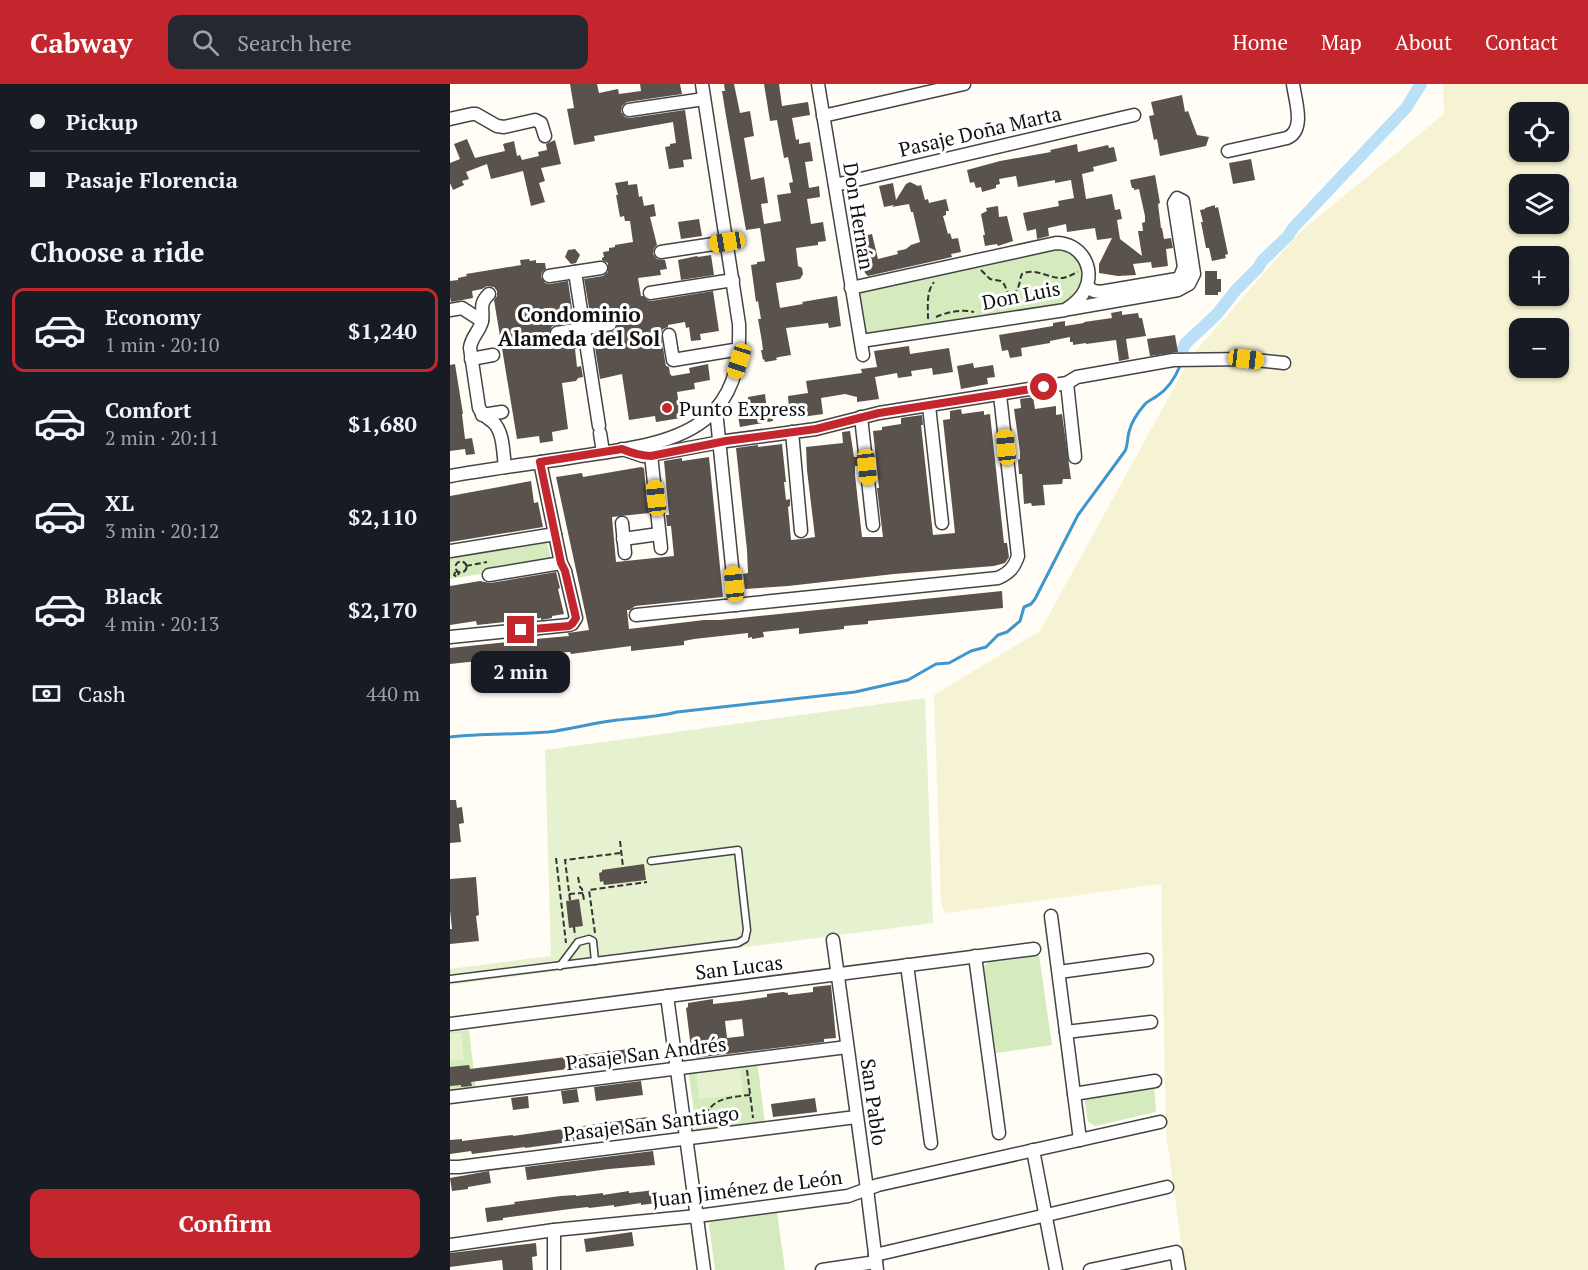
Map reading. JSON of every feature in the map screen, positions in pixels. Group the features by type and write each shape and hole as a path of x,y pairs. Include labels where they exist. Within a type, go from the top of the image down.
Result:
{"street":[{"path":"450,476 657,442 695,426 716,410 731,384 739,361 740,324 702,84"},
{"name":"Don Hernán","path":"818,84 863,355"},
{"path":"823,116 918,89 964,84"},
{"path":"1227,151 1287,138 1297,132 1298,121 1293,84"},
{"path":"629,110 704,99"},
{"path":"450,119 476,114 497,126 504,127 535,120 541,123 545,136"},
{"name":"Pasaje Doña Marta","path":"835,185 1134,115"},
{"path":"1065,310 1185,288 1194,274 1184,203 1181,199 1175,199 1174,203 1184,267 1180,278 1108,291 1094,291 1087,287"},
{"path":"661,252 727,242"},
{"name":"Don Luis","path":"851,288 1056,243 1068,244 1082,254 1088,270 1087,287 1080,298 1065,310 861,341"},
{"path":"549,276 601,268"},
{"path":"574,272 603,452"},
{"path":"650,293 733,280"},
{"path":"1100,304 1108,291"},
{"path":"489,294 481,309 482,321 471,341 471,359 479,408 482,415 498,429 505,467"},
{"path":"450,310 462,308 482,321"},
{"path":"557,333 610,324"},
{"path":"669,335 673,360 740,349"},
{"path":"471,359 493,355"},
{"path":"622,449 633,454 651,456 719,442 837,424 861,417 1066,383 1077,377 1173,360 1246,359 1284,363"},
{"path":"1066,383 1075,457"},
{"path":"636,615 998,578 1007,574 1014,568 1018,556 1000,395"},
{"path":"929,406 942,523"},
{"path":"716,410 736,605"},
{"path":"482,415 502,412"},
{"path":"861,417 873,525"},
{"path":"792,432 801,531"},
{"path":"651,456 661,548"},
{"path":"450,637 569,626 576,618 561,563 540,462"},
{"path":"622,523 625,553"},
{"path":"450,551 555,534"},
{"path":"623,538 659,534"},
{"path":"489,575 561,563"},
{"path":"1052,916 1080,1140"},
{"name":"San Pablo","path":"833,940 876,1263"},
{"name":"San Lucas","path":"450,1024 1034,949"},
{"path":"975,956 999,1133"},
{"path":"1059,972 1147,960"},
{"path":"907,965 931,1143"},
{"path":"667,996 704,1270"},
{"path":"1066,1032 1151,1022"},
{"name":"Pasaje San Andrés","path":"450,1097 847,1047"},
{"path":"1074,1094 1155,1081"},
{"name":"Pasaje San Santiago","path":"450,1167 856,1117"},
{"name":"Juan Jiménez de León","path":"450,1245 554,1230 697,1216 848,1196 878,1185 1160,1122"},
{"path":"1033,1150 1056,1270"},
{"path":"822,1270 876,1263 1046,1216 1167,1187"},
{"path":"554,1230 554,1270"},
{"path":"1089,1270 1176,1252 1179,1270"}],"lane":[{"path":"450,979 738,943 745,939 747,930 738,850 651,861"},
{"path":"560,966 578,942 589,939 593,941 595,961"}],"path":[{"path":"975,269 981,270 990,279 1000,281 1011,297"},
{"path":"987,311 1011,297 1026,272 1035,271 1063,278 1084,270"},
{"path":"936,279 929,289 928,320 948,312 967,310 977,314"},
{"path":"450,568 455,568 458,572 465,571 466,564 459,561 455,568"},
{"path":"620,841 623,867"},
{"path":"570,900 565,860 621,853"},
{"path":"556,858 567,955"},
{"path":"578,877 584,900"},
{"path":"558,881 567,880"},
{"path":"595,936 589,890 647,882"},
{"path":"569,894 583,893"},
{"path":"574,927 575,939"},
{"path":"746,1060 754,1130"},
{"path":"706,1136 705,1120 714,1104 727,1097 750,1095"}],"shaded area":[{"path":"1443,84 1588,84 1588,1270 1185,1270 1166,1134 1161,884 947,913 941,902 934,695 1040,631 1192,355 1301,231 1444,114"}],"green space":[{"path":"1048,248 1067,249 1082,262 1083,282 1075,295 1063,305 870,335 865,333 858,295 863,291"},
{"path":"547,542 551,559 485,570 485,573 450,579 450,558"},
{"path":"925,698 933,923 450,985 450,969 551,956 545,750"},
{"path":"1039,955 1052,1045 996,1053 982,967 989,962"},
{"path":"469,1030 476,1091 450,1094 450,1032"},
{"path":"461,1033 464,1059 450,1061 450,1034"},
{"path":"757,1060 765,1124 697,1133 688,1069"},
{"path":"740,1067 743,1094 699,1099 696,1072"},
{"path":"1154,1085 1156,1112 1095,1126 1088,1122 1084,1096"},
{"path":"777,1212 785,1270 715,1270 710,1222"}],"building":[{"path":"570,84 597,84 599,93 618,89 619,94 641,91 640,84 680,84 682,94 627,102 622,106 621,112 625,117 630,118 685,110 692,159 683,160 684,167 669,169 665,147 676,143 673,122 594,136 595,141 574,145 567,109 574,108"},
{"path":"724,84 734,84 740,113 750,111 754,136 744,138 751,180 764,177 768,203 761,204 764,224 781,221 777,195 791,193 789,183 793,182 788,157 784,158 777,120 770,121 764,84 779,84 782,106 808,102 810,115 792,118 796,140 799,139 799,144 810,142 813,161 805,162 809,188 819,186 820,197 807,199 811,224 823,222 826,241 818,242 818,245 796,248 798,266 802,268 803,274 800,279 776,283 780,308 837,296 841,326 829,328 828,323 786,328 791,355 776,358 777,360 765,362 761,350 763,350 758,319 761,319 758,301 756,302 751,265 765,261 760,228 746,230 722,91 725,91"},
{"path":"1182,95 1185,112 1188,111 1197,135 1209,137 1206,146 1160,156 1149,116 1154,115 1151,102"},
{"path":"467,139 475,158 505,151 503,144 514,141 517,156 520,155 522,160 539,156 538,152 547,150 546,144 555,140 561,164 541,168 545,181 539,183 545,202 531,206 523,171 491,179 487,164 466,172 469,179 462,181 464,185 453,190 450,183 450,163 460,159 454,144"},
{"path":"1077,144 1078,152 1108,145 1109,148 1114,147 1117,161 1093,167 1094,171 1082,174 1086,199 1112,194 1115,210 1120,209 1122,219 1117,220 1120,239 1142,256 1138,231 1143,231 1142,223 1145,222 1145,216 1139,189 1132,188 1130,180 1155,175 1160,203 1158,204 1161,228 1164,239 1171,238 1173,248 1166,249 1168,266 1152,268 1151,262 1133,264 1136,275 1118,276 1099,273 1099,264 1112,238 1097,240 1095,228 1067,232 1066,224 1048,228 1049,236 1037,239 1036,229 1027,231 1023,213 1059,206 1058,201 1074,198 1071,180 1055,183 1055,180 1018,187 1016,176 999,179 1000,184 996,185 996,188 982,192 981,187 976,188 974,182 970,183 967,170 1000,161 1051,152 1050,150"},
{"path":"1251,159 1255,180 1233,184 1229,163"},
{"path":"628,181 628,185 637,184 639,197 642,196 644,206 654,204 656,216 650,217 657,245 653,254 657,259 665,260 667,269 660,270 661,275 638,278 641,296 651,301 713,291 719,331 700,334 701,340 691,341 689,327 686,328 685,322 668,325 661,333 666,366 669,367 672,376 690,373 689,368 708,364 710,380 694,383 695,389 677,392 681,418 656,422 655,416 629,420 622,374 600,379 593,335 615,331 618,323 617,319 612,316 591,319 584,279 603,276 608,272 608,263 602,260 603,252 609,251 609,248 615,245 633,242 630,221 625,221 624,216 620,217 615,183"},
{"path":"910,182 921,185 925,200 928,199 929,203 946,199 949,211 946,211 946,215 943,216 948,234 950,233 952,239 958,238 961,252 951,254 952,257 868,276 859,259 856,238 872,234 878,259 898,254 897,251 920,242 909,204 884,207 879,186 893,183 896,200 906,184"},
{"path":"1215,205 1215,208 1218,207 1228,254 1225,255 1226,258 1212,261 1209,248 1206,248 1200,210"},
{"path":"998,206 999,217 1007,216 1013,241 998,246 997,244 985,246 981,214 987,211 986,208"},
{"path":"699,219 702,236 681,239 678,222"},
{"path":"575,249 580,255 576,263 571,264 565,257 568,250"},
{"path":"711,255 714,275 681,280 678,260"},
{"path":"529,259 530,261 536,260 536,263 545,263 546,269 542,272 541,277 545,283 568,281 574,322 552,326 549,334 550,338 555,341 577,338 579,348 575,349 577,367 581,366 583,377 576,381 562,383 568,429 552,432 553,441 540,443 539,436 517,439 494,300 497,291 494,287 487,286 472,291 473,298 451,302 450,297 450,281 458,280 458,278 467,276 466,274 521,265 520,260"},
{"path":"1205,271 1217,271 1217,279 1221,279 1221,292 1218,292 1218,295 1205,295"},
{"path":"1122,311 1122,315 1138,313 1139,318 1142,318 1146,336 1126,339 1129,359 1119,361 1116,340 1073,345 1070,337 1021,348 1022,356 1010,358 1008,350 1002,351 999,335 1053,326 1053,323 1065,321 1065,326 1112,318 1111,313"},
{"path":"1175,335 1178,352 1150,356 1147,339"},
{"path":"909,346 910,354 949,348 953,372 933,375 932,368 911,371 912,376 898,378 897,373 875,377 879,399 857,402 857,397 845,394 821,398 823,414 802,417 801,409 789,408 788,396 808,393 806,381 862,373 861,369 877,367 874,351"},
{"path":"973,363 974,368 993,365 995,377 987,378 988,384 961,389 957,366"},
{"path":"455,364 465,439 472,438 475,454 466,455 465,449 450,451 450,365"},
{"path":"765,394 767,411 772,411 773,421 740,427 738,416 746,415 744,401 748,400 748,397"},
{"path":"1033,397 1035,409 1056,406 1056,415 1062,414 1071,479 1063,479 1062,484 1043,485 1045,505 1032,506 1031,503 1024,504 1022,474 1019,474 1020,452 1014,409 1021,408 1020,399"},
{"path":"961,409 962,414 984,411 984,415 990,414 1004,543 1007,543 1009,557 1005,563 994,566 745,589 743,574 748,573 747,550 736,448 782,444 786,500 790,499 788,507 791,540 802,539 815,537 806,447 843,443 842,432 850,431 854,457 857,457 858,466 855,466 855,475 862,537 883,537 873,431 901,424 901,418 922,415 923,425 921,425 933,535 955,533 943,420 950,419 950,411"},
{"path":"709,457 723,597 635,606 627,610 629,629 1002,591 1003,608 868,621 868,624 844,626 844,629 799,634 799,628 763,632 764,637 752,639 752,637 748,638 748,633 694,639 684,641 684,645 631,651 631,646 571,654 570,652 553,653 450,664 450,648 517,641 516,639 524,638 525,640 569,636 568,633 589,630 556,477 582,473 583,477 644,468 649,513 612,517 616,562 674,556 671,526 667,526 666,515 669,515 664,461"},
{"path":"531,481 534,503 538,502 543,527 450,542 450,496"},
{"path":"556,572 564,614 541,620 541,618 477,625 476,621 450,625 450,586 480,581 490,583"},
{"path":"450,800 456,800 457,808 462,807 464,823 459,824 461,842 450,843"},
{"path":"644,864 646,880 604,885 603,881 600,882 599,873 602,870"},
{"path":"476,877 479,915 476,916 479,941 450,944 450,929 452,929 450,879"},
{"path":"579,899 583,926 569,928 566,901"},
{"path":"831,985 836,1038 824,1039 824,1042 695,1058 692,1056 686,1008 688,1003 713,999 713,1004 767,997 767,994 783,992 788,995 813,992 813,987","holes":["742,1019 744,1036 727,1038 725,1021"]},
{"path":"637,1048 639,1062 471,1082 472,1086 450,1086 450,1067 469,1065 470,1069"},
{"path":"641,1081 643,1095 596,1101 594,1087"},
{"path":"577,1089 579,1102 563,1104 561,1091"},
{"path":"528,1096 529,1108 513,1110 511,1098"},
{"path":"815,1098 817,1112 773,1117 771,1104"},
{"path":"647,1117 649,1131 525,1148 450,1154 450,1140 513,1136"},
{"path":"653,1151 655,1165 527,1180 525,1167"},
{"path":"489,1171 491,1183 452,1191 450,1178"},
{"path":"655,1190 657,1203 570,1209 487,1222 485,1208 515,1204 514,1202 561,1196"},
{"path":"632,1232 634,1246 586,1252 584,1239"},
{"path":"536,1243 537,1256 532,1257 533,1270 503,1270 502,1260 450,1267 450,1253"}],"waterway":[{"path":"1182,352 1185,344 1217,314 1262,261 1406,108 1421,84"},
{"path":"450,737 548,732 677,712 855,692 908,680 936,664 949,663 971,651 986,647 998,635 1007,632 1020,621 1024,607 1035,599 1078,515 1125,451 1130,428 1136,417 1145,404 1168,387 1180,366"}],"place":[{"name":"Punto Express","path":"667,408"}],"district":[{"name":"Condominio Alameda del Sol","path":"579,326"}],"route":[{"path":"521,630 569,626 576,618 561,563 540,462 622,449 633,454 651,456 726,441 816,429 879,413 1044,387"}]}
